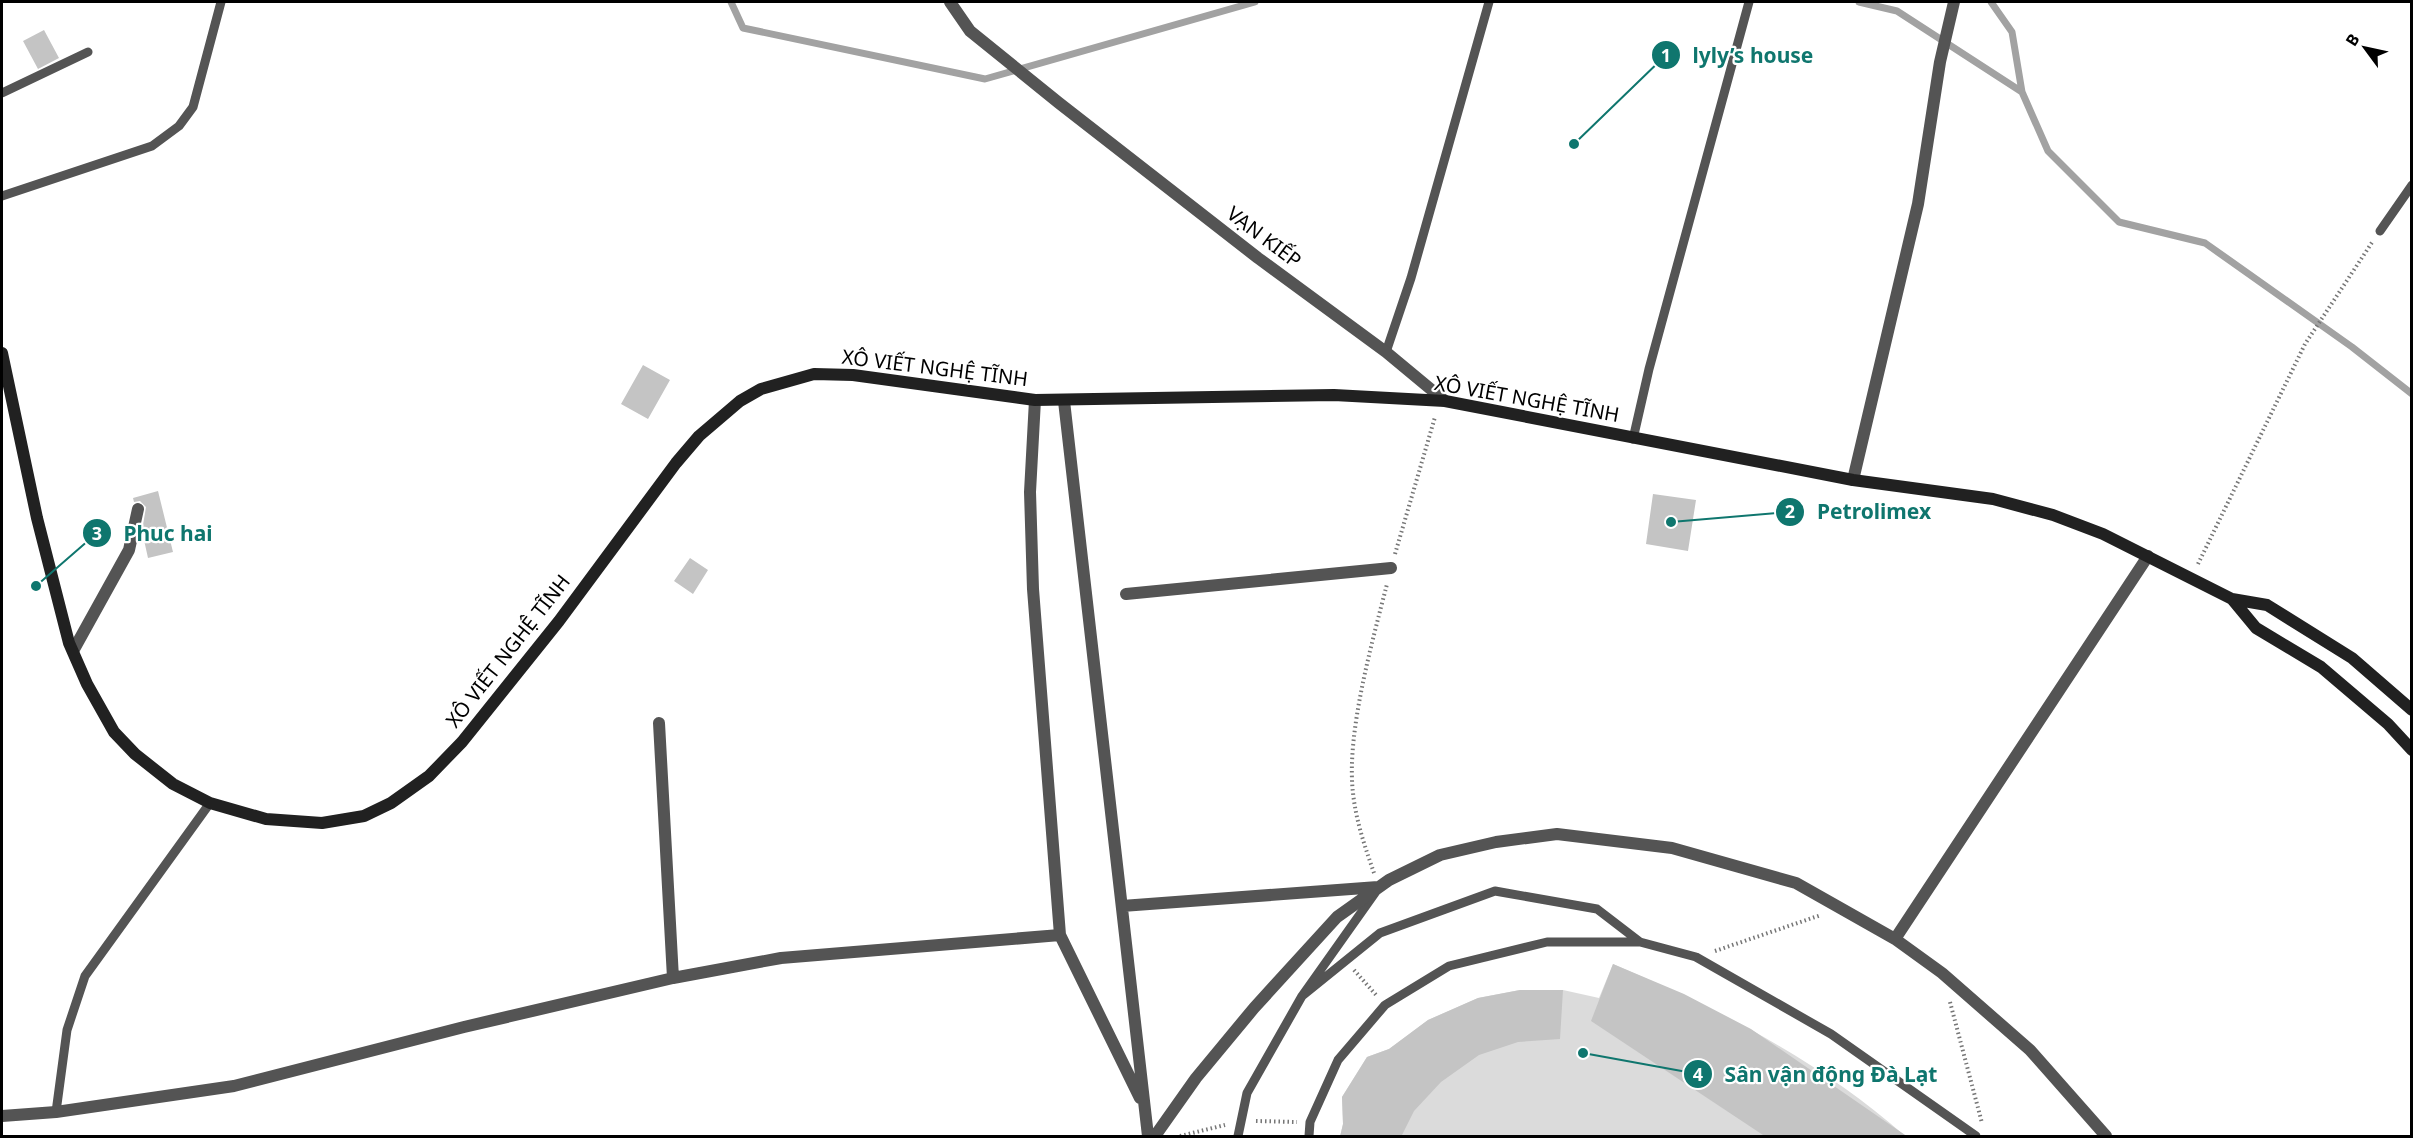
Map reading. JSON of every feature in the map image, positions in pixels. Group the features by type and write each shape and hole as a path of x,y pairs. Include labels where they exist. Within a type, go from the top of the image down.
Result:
{"main road":[{"name":"XÔ VIẾT NGHỆ TĨNH","path":"2,353 37,518 72,651 87,684 114,732 135,754 173,784 210,803 266,819 322,823 364,816 391,803 429,776 462,742 537,649 691,445 715,420 761,389 814,374 853,375 1035,400 1334,395 1444,401 1853,480 1993,499 2053,515 2103,534 2232,599 2266,604 2352,658 2412,710"},
{"name":"XÔ VIẾT NGHỆ TĨNH","path":"2232,599 2256,628 2322,667 2388,724 2412,750"}],"street":[{"name":"VẠN KIẾP","path":"950,2 970,31 1059,103 1258,258 1386,352 1444,401"},
{"path":"1853,480 1918,204 1943,53 1954,2"},
{"path":"1035,400 1030,492 1033,589 1060,935 1145,1107"},
{"path":"1064,401 1148,1137"},
{"path":"72,651 129,550 138,509"},
{"path":"1895,939 2148,556"},
{"path":"1126,594 1391,568"},
{"path":"659,723 673,978"},
{"path":"1155,1137 1196,1078 1337,917 1379,887 1440,855 1496,842 1557,834 1672,848 1796,883 1895,939 1942,973 2030,1050 2106,1137"},
{"path":"1122,906 1379,887"},
{"path":"2,1116 56,1112 234,1086 464,1027 673,978 781,957 1060,935"}],"lane":[{"path":"2,196 152,146 165,139 194,107 220,2"},
{"path":"1386,352 1411,278 1489,2"},
{"path":"1633,439 1649,369 1749,2"},
{"path":"2,93 88,52"},
{"path":"2380,231 2412,185"},
{"path":"56,1112 67,1030 85,976 210,803"},
{"path":"1238,1137 1247,1093 1302,996 1379,887"},
{"path":"1302,996 1380,933 1495,891 1597,909 1640,942"},
{"path":"1309,1137 1310,1122 1338,1060 1385,1005 1449,966 1547,942 1640,942 1696,957 1831,1034 1976,1137"}],"path":[{"path":"2192,578 2305,345 2380,231"},
{"path":"1379,887 1360,830 1353,792 1353,752 1370,654 1391,568 1429,432 1444,401"},
{"path":"1696,957 1842,909"},
{"path":"1345,961 1385,1005"},
{"path":"1942,973 1983,1126"},
{"path":"1180,1137 1242,1120 1310,1122"}],"shaded area":[{"path":"1613,964 1691,999 1766,1038 1838,1084 1905,1136 1340,1136 1343,1124 1342,1097 1367,1057 1389,1049 1428,1020 1478,998 1520,990 1563,990 1599,998"}],"building":[{"path":"44,30 59,58 38,69 23,41"},
{"path":"643,365 670,380 648,419 621,404"},
{"path":"158,491 173,552 148,558 142,531 146,507 140,501 134,502 133,498"},
{"path":"1653,494 1696,500 1688,551 1646,544"},
{"path":"690,558 708,570 693,594 674,581"},
{"path":"1613,964 1684,994 1751,1029 1908,1137 1766,1137 1591,1021"},
{"path":"1520,990 1563,990 1560,1039 1518,1042 1479,1055 1441,1082 1414,1111 1401,1137 1340,1137 1343,1124 1342,1097 1367,1057 1389,1049 1428,1020 1478,998"}],"waterway":[{"path":"731,2 743,28 985,79 1255,2"},
{"path":"1859,2 1897,11 2022,92"},
{"path":"1991,2 2012,32 2022,92 2048,151 2119,222 2205,243 2352,347 2412,394"}],"place":[{"name":"lyly’s house","path":"1574,144"},
{"name":"Petrolimex","path":"1671,522"},
{"name":"Phuc hai","path":"36,586"},
{"name":"Sân vận động Đà Lạt","path":"1583,1053"}]}
